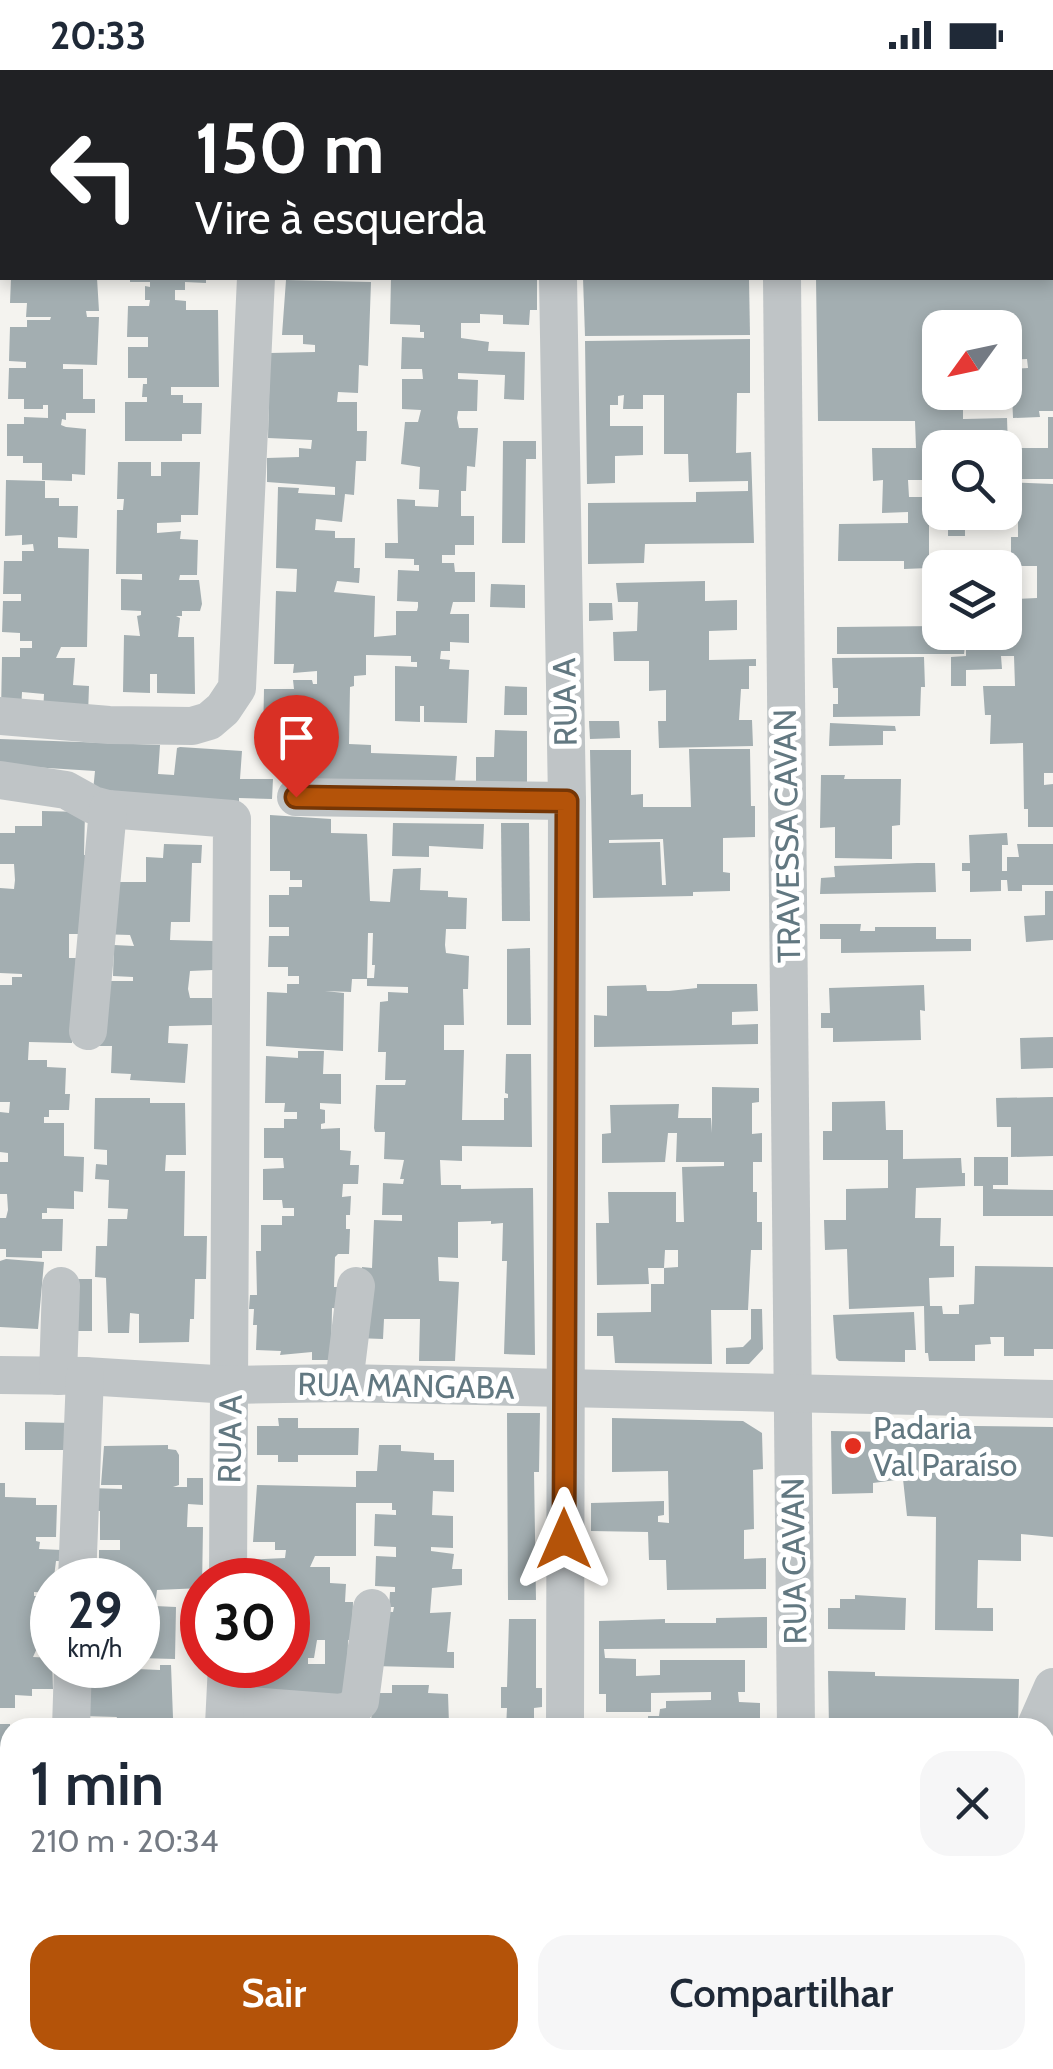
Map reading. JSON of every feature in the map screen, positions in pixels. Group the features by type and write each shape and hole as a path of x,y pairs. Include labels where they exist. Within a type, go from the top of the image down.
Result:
{"street":[{"path":"0,716 108,726 192,726 209,721 237,688 256,280"},
{"name":"RUA A","path":"558,280 567,801 565,1718"},
{"name":"TRAVESSA CAVAN","path":"782,280 792,1394"},
{"path":"0,780 66,790 108,809 88,1031"},
{"path":"296,797 567,801"},
{"name":"RUA A","path":"108,809 232,819 228,1558"},
{"path":"61,1286 72,1376 76,1558"},
{"path":"344,1383 356,1286"},
{"name":"RUA MANGABA","path":"0,1375 231,1385 344,1383 1053,1399"},
{"name":"RUA CAVAN","path":"792,1394 796,1718"},
{"path":"226,1688 225,1716 351,1710 360,1701 372,1608"},
{"path":"1039,1718 1053,1687"},
{"path":"71,1718 73,1688"}],"building":[{"path":"11,280 97,280 99,311 86,311 87,317 99,317 97,365 63,364 63,369 83,369 83,399 95,399 95,413 66,413 66,420 62,419 61,425 86,429 85,475 72,474 72,481 42,480 42,463 23,463 23,456 7,456 7,424 24,424 24,417 48,418 48,405 43,405 43,409 24,409 24,399 8,399 9,368 26,368 26,362 9,361 10,327 27,327 27,320 51,317 26,317 27,303 10,303"},
{"path":"206,280 185,282 185,290 175,290 175,300 186,301 186,310 218,310 219,387 171,387 171,395 183,395 183,403 202,403 201,434 182,434 182,441 125,441 125,402 147,402 147,397 142,397 147,378 128,378 128,347 148,347 148,337 127,337 128,306 149,306 145,286 150,287 150,282 130,282"},
{"path":"286,280 371,282 368,366 359,365 358,393 338,392 337,402 357,402 357,431 367,431 366,461 356,461 354,495 345,494 342,522 316,519 315,530 335,531 335,538 355,538 354,568 360,568 359,583 337,581 334,592 375,596 374,637 396,635 396,611 417,611 418,607 418,602 397,601 398,570 419,571 419,565 414,565 414,559 385,558 385,543 398,543 397,499 415,500 415,506 438,507 439,490 419,489 420,467 401,464 405,422 418,422 421,410 402,409 402,379 423,379 422,369 401,369 402,337 424,338 424,332 420,332 420,325 390,324 391,280 537,280 537,310 530,310 529,325 503,324 503,315 480,314 480,323 461,323 461,338 489,342 488,351 525,352 524,400 504,399 505,375 458,373 458,379 478,380 477,411 458,411 457,418 459,428 478,428 475,467 467,466 466,491 461,491 461,516 474,516 474,545 455,545 455,555 442,555 442,563 454,563 455,572 475,572 475,602 453,602 450,614 469,614 469,643 450,642 450,651 441,651 440,659 450,660 449,669 469,670 467,723 424,722 424,706 420,706 420,722 395,721 395,666 417,667 411,656 366,655 366,675 354,676 354,686 350,687 349,744 371,745 371,753 457,756 455,784 297,780 298,743 263,742 264,689 294,689 293,680 312,680 317,684 317,671 293,673 294,664 274,664 276,591 296,592 297,569 276,568 278,487 299,488 298,493 335,495 335,487 267,482 267,458 299,457 299,448 311,449 312,440 268,438 270,353 315,352 315,345 303,344 303,335 282,335"},
{"path":"583,280 749,280 750,335 585,336"},
{"path":"816,280 1053,280 1053,411 1039,411 1040,417 1013,418 1013,410 1022,410 1022,368 1028,368 1027,359 1022,359 1022,310 922,310 922,410 963,410 963,419 1007,418 1007,430 922,430 922,480 908,480 909,497 922,497 922,530 929,530 929,550 922,550 922,568 904,569 904,561 838,561 839,524 908,523 908,512 882,513 883,480 873,481 872,448 916,448 915,421 818,421"},
{"path":"750,339 750,393 737,393 736,453 751,452 754,543 645,544 644,563 588,564 588,503 696,502 696,492 748,491 748,481 689,482 688,454 664,454 664,395 643,395 643,409 623,409 624,395 618,396 618,405 610,405 610,426 643,426 643,455 615,456 615,483 587,484 585,341"},
{"path":"1048,417 1053,417 1053,479 1022,479 1022,448 1048,448"},
{"path":"503,441 536,441 536,459 526,459 525,543 502,543"},
{"path":"118,462 151,462 151,476 161,476 161,462 200,462 198,515 181,515 181,522 157,523 157,533 181,531 180,539 198,540 197,575 180,575 179,580 199,580 200,611 182,611 182,616 176,616 180,618 178,637 194,637 195,694 157,693 157,674 150,674 150,693 123,692 124,635 140,636 137,616 141,611 121,610 121,579 142,580 142,574 116,574 117,510 123,510 124,499 117,499"},
{"path":"6,480 45,481 45,498 59,498 59,506 78,506 77,538 58,537 58,548 89,549 87,647 61,647 56,658 75,658 73,685 89,686 88,715 43,714 44,694 22,692 21,713 1,712 2,657 20,657 20,648 32,648 32,641 20,641 20,633 2,632 3,601 21,601 21,594 3,594 4,561 22,561 22,551 34,551 33,544 22,545 22,535 5,536"},
{"path":"1022,483 1053,484 1053,773 1044,773 1044,785 1053,784 1053,827 1028,827 1023,743 990,744 991,715 985,715 983,686 1015,686 1014,656 1001,656 1002,669 966,670 966,686 951,686 951,657 966,656 966,650 1022,650 1022,599 1037,598 1037,566 1022,566 1022,550 1011,550 1011,537 1018,537 1018,530 1022,530"},
{"path":"948,530 965,530 965,536 948,536"},
{"path":"705,581 705,601 737,600 737,630 709,631 709,660 756,659 756,666 749,666 749,689 741,689 739,720 752,720 753,746 659,748 658,721 666,721 666,690 649,691 649,661 614,661 613,632 637,631 638,602 618,602 616,583"},
{"path":"491,584 525,585 525,608 490,607"},
{"path":"589,603 612,603 613,620 589,621"},
{"path":"922,626 922,650 964,650 964,654 837,654 837,627"},
{"path":"924,657 925,687 921,687 920,716 833,717 838,688 833,688 832,658"},
{"path":"505,686 527,687 527,715 504,715"},
{"path":"589,721 619,721 620,738 590,739"},
{"path":"830,723 895,726 896,731 883,731 883,745 829,746"},
{"path":"495,730 527,731 527,785 476,784 476,757 494,757"},
{"path":"0,739 160,745 158,774 174,775 177,748 242,751 240,779 273,779 272,799 239,798 239,809 92,801 95,771 0,765"},
{"path":"689,749 750,749 755,837 723,838 723,872 730,873 730,891 693,892 693,896 593,898 590,750 631,750 631,795 643,794 643,807 691,807","holes":["663,839 666,885 662,885 660,842 609,840"]},
{"path":"821,775 901,779 900,825 892,826 892,859 835,858 835,827 820,828"},
{"path":"42,811 85,812 84,855 90,855 82,934 69,934 69,958 76,958 72,1043 29,1042 28,1060 47,1060 47,1067 66,1068 69,1110 49,1110 44,1123 64,1123 64,1156 84,1157 83,1192 74,1191 74,1209 47,1208 47,1213 42,1213 42,1219 63,1219 62,1251 42,1251 42,1258 6,1257 6,1249 0,1249 0,1218 6,1218 8,1210 7,1194 0,1194 0,1162 8,1162 8,1153 0,1152 0,1112 9,1113 10,1102 0,1102 0,985 12,985 12,977 22,974 0,973 0,888 14,889 15,880 14,864 0,864 0,833 15,833 15,826 42,826"},
{"path":"270,815 331,819 331,833 367,834 370,901 390,902 393,869 421,868 420,890 448,891 448,897 467,898 466,929 446,929 445,945 446,953 469,956 468,989 463,989 464,1025 444,1025 444,1050 464,1050 462,1120 504,1120 504,1098 508,1098 506,1054 531,1054 532,1147 462,1146 462,1161 440,1160 441,1185 461,1185 461,1189 533,1188 535,1355 504,1354 507,1261 502,1261 503,1223 491,1221 458,1222 458,1258 438,1257 439,1281 459,1282 455,1361 419,1361 420,1319 384,1319 383,1339 356,1338 362,1267 372,1268 374,1220 402,1221 402,1215 382,1215 383,1183 403,1184 404,1179 400,1179 404,1160 384,1159 385,1132 375,1132 374,1128 376,1085 405,1085 406,1080 385,1080 386,1052 378,1052 380,1002 388,1001 388,992 408,993 408,987 367,986 367,979 352,979 351,992 325,991 344,993 343,1051 266,1046 267,992 287,993 287,984 299,984 299,976 288,976 288,967 268,967 269,936 289,936 289,927 269,927 269,895 289,895 289,887 302,887 302,880 290,880 290,871 270,871","holes":["368,933 373,933 374,978 367,978"]},
{"path":"393,823 484,824 483,849 429,846 429,857 392,856"},
{"path":"501,823 529,823 530,921 502,921"},
{"path":"1007,833 1008,845 1002,845 1002,871 1007,871 1007,857 1019,857 1017,844 1053,844 1053,885 1022,885 1022,891 1008,891 1007,880 1001,880 1001,891 970,892 970,871 962,871 962,863 970,863 969,835"},
{"path":"164,844 202,845 201,863 192,863 190,922 171,922 170,940 213,941 213,970 190,971 188,989 190,998 212,998 213,1025 169,1026 168,1043 188,1044 185,1083 130,1080 131,1074 111,1073 112,1046 95,1046 93,981 133,981 133,977 113,976 114,945 134,946 130,935 97,934 116,882 146,882 146,857 163,858"},
{"path":"935,863 936,892 820,894 821,878 835,877 834,866"},
{"path":"1045,891 1053,891 1053,940 1026,942 1024,916 1045,915"},
{"path":"820,924 861,924 860,931 875,931 875,927 936,927 936,939 971,939 971,951 841,953 841,939 820,939"},
{"path":"530,948 531,1025 507,1025 507,949"},
{"path":"697,984 757,984 758,1011 732,1012 732,1025 758,1024 758,1044 594,1047 594,1015 607,1016 607,986 646,985 647,991 669,991 697,988"},
{"path":"924,985 921,1040 833,1042 833,1028 821,1028 821,1013 830,1013 829,988"},
{"path":"1053,1037 1053,1068 1021,1069 1020,1038"},
{"path":"298,1051 324,1051 323,1074 341,1074 341,1104 320,1103 320,1109 325,1110 321,1129 340,1128 340,1150 351,1151 350,1165 359,1165 358,1184 343,1184 342,1197 351,1196 350,1215 346,1215 349,1254 335,1257 334,1287 345,1287 344,1309 332,1308 331,1360 312,1360 312,1352 280,1355 281,1351 256,1350 257,1325 253,1325 254,1309 249,1309 250,1295 257,1295 256,1251 261,1251 261,1225 282,1225 282,1216 294,1216 294,1208 283,1208 282,1200 263,1200 263,1169 284,1168 283,1158 264,1158 264,1128 284,1128 284,1119 297,1119 297,1112 284,1112 285,1103 265,1103 266,1056 298,1058"},
{"path":"712,1087 759,1088 759,1102 752,1103 752,1134 762,1133 762,1162 753,1162 753,1192 757,1192 757,1222 762,1222 762,1250 751,1250 748,1310 711,1310 712,1364 615,1363 613,1336 597,1336 597,1313 651,1312 651,1284 664,1284 664,1268 648,1268 649,1284 597,1285 596,1223 609,1223 608,1192 676,1192 676,1222 684,1222 682,1167 724,1166 724,1162 676,1162 677,1133 668,1133 665,1162 602,1163 602,1134 611,1133 610,1105 679,1104 678,1118 711,1118 712,1133","holes":["665,1250 678,1250 678,1267 664,1268"]},
{"path":"1053,1097 1053,1156 1011,1157 1011,1127 997,1127 996,1098"},
{"path":"95,1098 150,1098 150,1103 185,1103 186,1155 166,1155 165,1171 185,1171 184,1236 207,1236 206,1279 195,1279 189,1342 139,1343 139,1314 130,1313 129,1333 108,1333 106,1278 95,1277 96,1246 107,1246 108,1219 127,1219 128,1209 108,1208 109,1180 95,1179 96,1164 107,1165 107,1150 94,1149"},
{"path":"885,1101 886,1130 903,1130 903,1159 961,1158 965,1173 965,1186 916,1188 915,1218 941,1218 940,1246 954,1246 954,1277 929,1278 930,1306 942,1306 943,1314 959,1314 959,1305 974,1304 975,1266 1053,1267 1053,1349 1034,1349 1034,1356 1004,1356 1004,1337 990,1337 991,1344 975,1345 975,1361 929,1361 925,1353 924,1306 849,1309 847,1249 825,1250 824,1220 846,1220 846,1189 888,1188 888,1160 823,1160 823,1131 832,1131 832,1102"},
{"path":"974,1157 1008,1157 1008,1185 993,1185 993,1189 1053,1190 1053,1216 983,1216 983,1186 974,1186"},
{"path":"0,1261 44,1262 38,1329 0,1327"},
{"path":"75,1279 92,1279 92,1331 74,1331"},
{"path":"751,1309 762,1309 763,1349 749,1364 726,1364 726,1348 743,1347 751,1339"},
{"path":"914,1312 916,1350 905,1350 905,1362 836,1358 833,1315"},
{"path":"507,1413 540,1413 539,1472 534,1472 536,1600 508,1600"},
{"path":"278,1418 298,1418 298,1428 359,1428 358,1455 298,1455 298,1462 278,1462 278,1455 257,1455 257,1426 279,1426"},
{"path":"612,1418 743,1421 762,1433 763,1469 753,1470 754,1529 744,1530 744,1559 766,1558 766,1589 667,1590 666,1560 649,1560 648,1532 591,1531 591,1503 664,1501 664,1515 658,1516 658,1522 669,1523 668,1471 612,1472"},
{"path":"25,1422 74,1423 74,1450 25,1450"},
{"path":"889,1425 1053,1427 1053,1537 1021,1534 1021,1561 978,1560 977,1608 993,1608 993,1631 935,1630 936,1517 907,1516 903,1479 873,1483 873,1493 832,1494 831,1431 889,1432"},
{"path":"168,1445 179,1455 179,1485 173,1487 187,1487 187,1478 203,1478 203,1505 188,1504 187,1527 203,1527 202,1558 180,1558 180,1589 160,1590 160,1558 99,1558 99,1550 120,1550 120,1540 100,1540 100,1511 89,1510 89,1488 122,1489 122,1485 101,1485 104,1446"},
{"path":"379,1445 401,1445 401,1451 434,1453 434,1460 454,1460 454,1492 433,1491 432,1515 453,1516 453,1548 431,1547 431,1551 454,1554 452,1569 462,1569 462,1585 432,1588 430,1613 451,1612 447,1652 454,1652 454,1668 373,1666 373,1611 393,1612 394,1607 389,1607 390,1592 395,1592 395,1587 375,1586 376,1556 396,1557 396,1547 374,1546 375,1514 396,1515 392,1503 356,1503 356,1556 315,1556 310,1567 310,1558 285,1558 286,1550 275,1550 275,1542 253,1542 257,1485 356,1487 356,1471 377,1471"},
{"path":"0,1483 5,1483 5,1497 36,1498 36,1505 57,1505 56,1537 36,1537 36,1541 40,1542 39,1549 62,1550 62,1558 30,1558 30,1688 53,1689 32,1689 32,1696 15,1695 15,1708 0,1708"},
{"path":"310,1567 330,1567 330,1583 346,1584 345,1602 353,1602 347,1696 250,1694 250,1688 310,1688 310,1664 325,1664 325,1640 317,1640 314,1658 310,1658"},
{"path":"855,1595 906,1598 905,1630 828,1629 828,1608 840,1608 840,1599 855,1599"},
{"path":"160,1606 176,1607 175,1659 160,1659"},
{"path":"767,1617 767,1648 604,1649 605,1658 636,1659 636,1676 660,1675 660,1660 745,1660 745,1692 738,1692 739,1702 760,1703 760,1718 648,1718 659,1716 666,1701 711,1700 711,1692 651,1693 651,1712 606,1712 606,1694 599,1694 599,1621 665,1619 665,1623 716,1623 716,1618"},
{"path":"509,1619 536,1619 536,1688 542,1688 542,1707 534,1708 534,1718 506,1718 507,1708 501,1708 501,1687 507,1687"},
{"path":"160,1665 171,1665 173,1718 82,1716 83,1688 160,1688"},
{"path":"828,1671 875,1672 875,1676 1019,1679 1018,1718 829,1718"},
{"path":"392,1685 429,1685 428,1693 448,1694 449,1718 371,1718 373,1693 392,1693"}],"place":[{"name":"Padaria Val Paraíso","path":"853,1446"}],"route":[{"path":"296,797 567,801 564,1539"}]}
